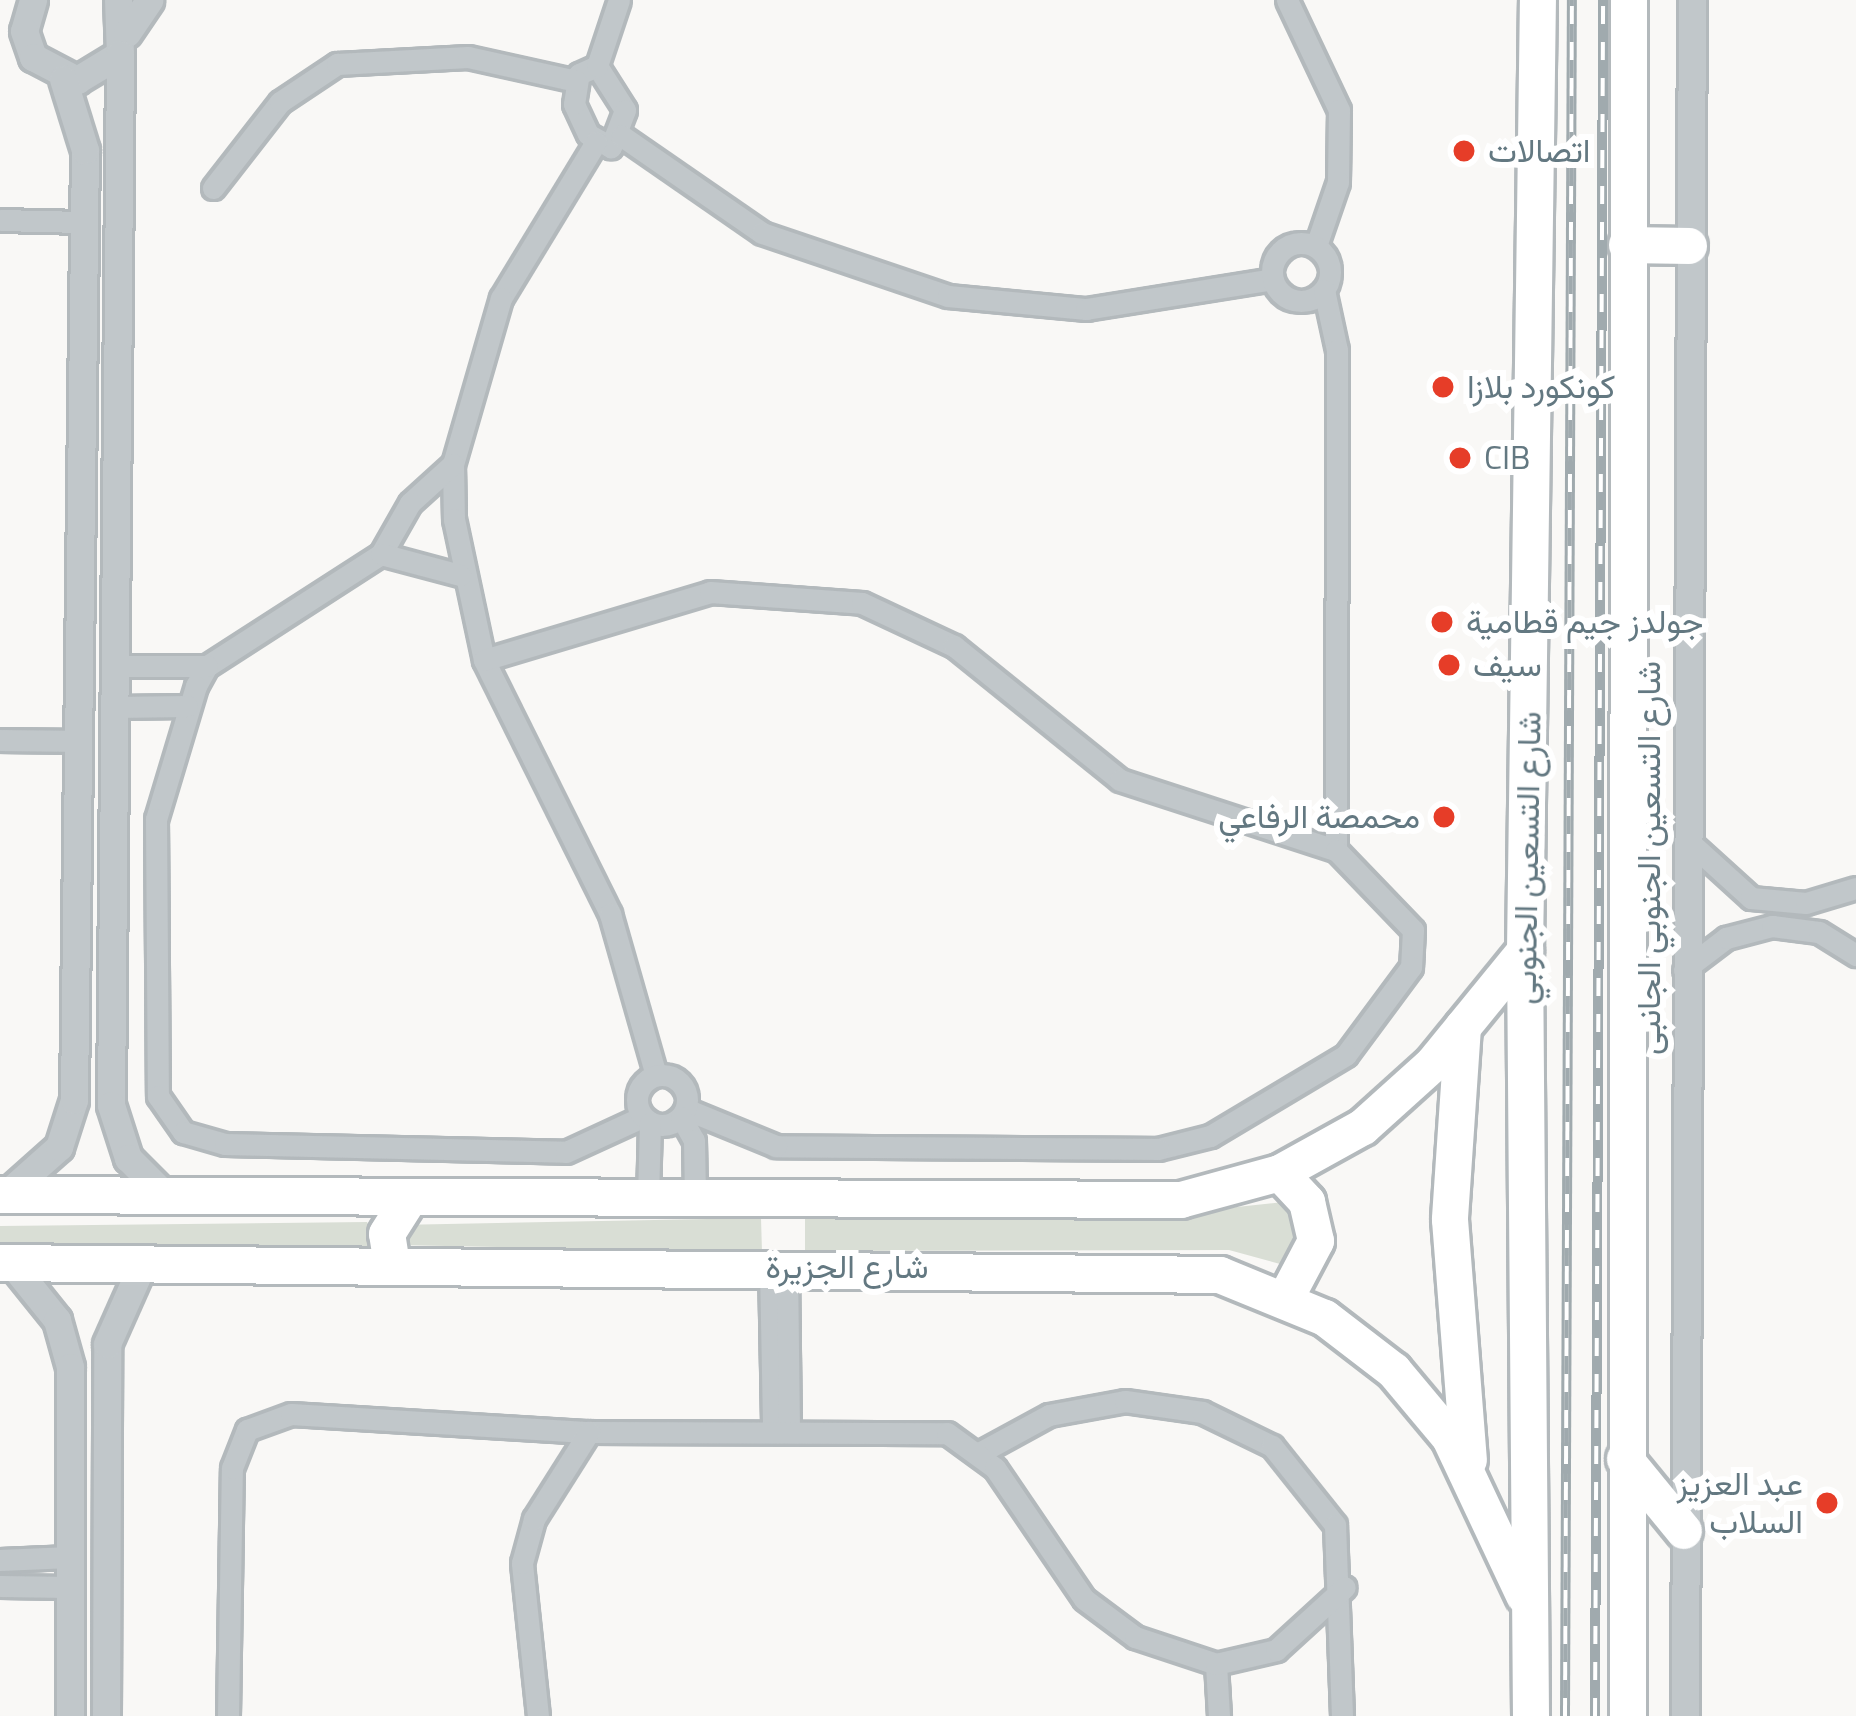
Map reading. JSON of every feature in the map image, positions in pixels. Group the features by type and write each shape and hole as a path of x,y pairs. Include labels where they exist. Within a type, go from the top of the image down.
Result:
{"main road":[{"name":"شارع التسعين الجنوبي","path":"1531,1716 1525,951 1538,0"},
{"path":"1628,1716 1629,0"},
{"path":"1628,244 1690,246"},
{"name":"شارع الجزيرة","path":"2,1195 1181,1201 1280,1173 1363,1127 1463,1028 1525,951"},
{"path":"1463,1028 1450,1242 1471,1477"},
{"path":"1280,1173 1315,1227 1310,1267 1286,1298"},
{"path":"392,1265 389,1224 409,1199"},
{"name":"شارع الجزيرة","path":"6,1263 1185,1268 1286,1298 1394,1371 1471,1477 1529,1606"},
{"path":"1625,1459 1684,1532"}],"street":[{"path":"27,46 33,0"},
{"path":"118,0 123,43 110,1078 122,1145 166,1196"},
{"path":"63,79 90,78 123,43 148,0"},
{"path":"213,188 280,101 337,64 468,57 576,81 597,66 619,0"},
{"path":"1287,0 1339,110 1338,182 1316,246"},
{"name":"شارع التسعين الجنوبي الجانبى","path":"1685,1716 1684,970 1690,246 1697,7"},
{"path":"0,32 27,46 63,79 84,131 75,1077 59,1147 2,1195"},
{"path":"597,66 622,97 622,136"},
{"path":"576,81 577,115 596,142"},
{"path":"656,1075 610,914 484,660 460,574 453,464 501,298 596,142 622,136 762,233 948,296 1086,309 1273,279"},
{"path":"0,220 84,222"},
{"path":"1273,279 1280,252 1316,246"},
{"path":"1316,246 1330,266 1324,290 1337,350 1336,850"},
{"path":"1273,279 1295,300 1324,290"},
{"path":"453,464 410,503 381,554 207,666 188,706 154,849 156,1074 183,1132 225,1144 566,1151 646,1120 684,1113 776,1146 1158,1149 1210,1136 1346,1055 1411,967 1413,930 1336,850 1120,780 954,646 862,603 710,592 484,660"},
{"path":"381,554 460,574"},
{"path":"115,666 207,666"},
{"path":"114,707 188,706"},
{"path":"0,740 78,741"},
{"path":"1686,838 1751,898 1806,903 1856,888"},
{"path":"1684,970 1726,938 1772,926 1819,932 1856,955"},
{"path":"656,1075 681,1083 684,1113 694,1139 695,1199"},
{"path":"648,1199 646,1120 636,1097 656,1075"},
{"path":"75,1077 110,1078"},
{"path":"106,1716 106,1366 111,1322 143,1262"},
{"path":"6,1263 57,1320 70,1366 70,1716"},
{"path":"779,1267 781,1430"},
{"path":"70,1366 106,1366"},
{"path":"981,1453 1087,1405 1202,1412 1302,1471 1336,1525 1345,1588 1342,1716"},
{"path":"228,1716 232,1468 247,1430 291,1414 482,1417 589,1432 928,1429 981,1453 1084,1599 1135,1637 1216,1664 1290,1642 1345,1588"},
{"path":"538,1716 522,1563 534,1520 589,1432"},
{"path":"0,1560 70,1557"},
{"path":"0,1586 70,1587"},
{"path":"1216,1664 1219,1716"}],"shaded area":[{"path":"1284,1202 1300,1224 1291,1267 1229,1250 805,1251 805,1218 1133,1218"},
{"path":"761,1218 762,1252 394,1245 396,1225"},
{"path":"367,1222 382,1248 0,1243 0,1226"}],"railway":[{"path":"1565,1716 1572,0"},
{"path":"1595,1716 1603,0"}],"place":[{"name":"اتصالات","path":"1464,151"},
{"name":"كونكورد بلازا","path":"1443,387"},
{"name":"CIB","path":"1460,458"},
{"name":"جولدز جيم قطامية","path":"1442,622"},
{"name":"سيف","path":"1449,665"},
{"name":"محمصة الرفاعي","path":"1444,817"},
{"name":"عبد العزيز السلاب","path":"1827,1503"}]}
